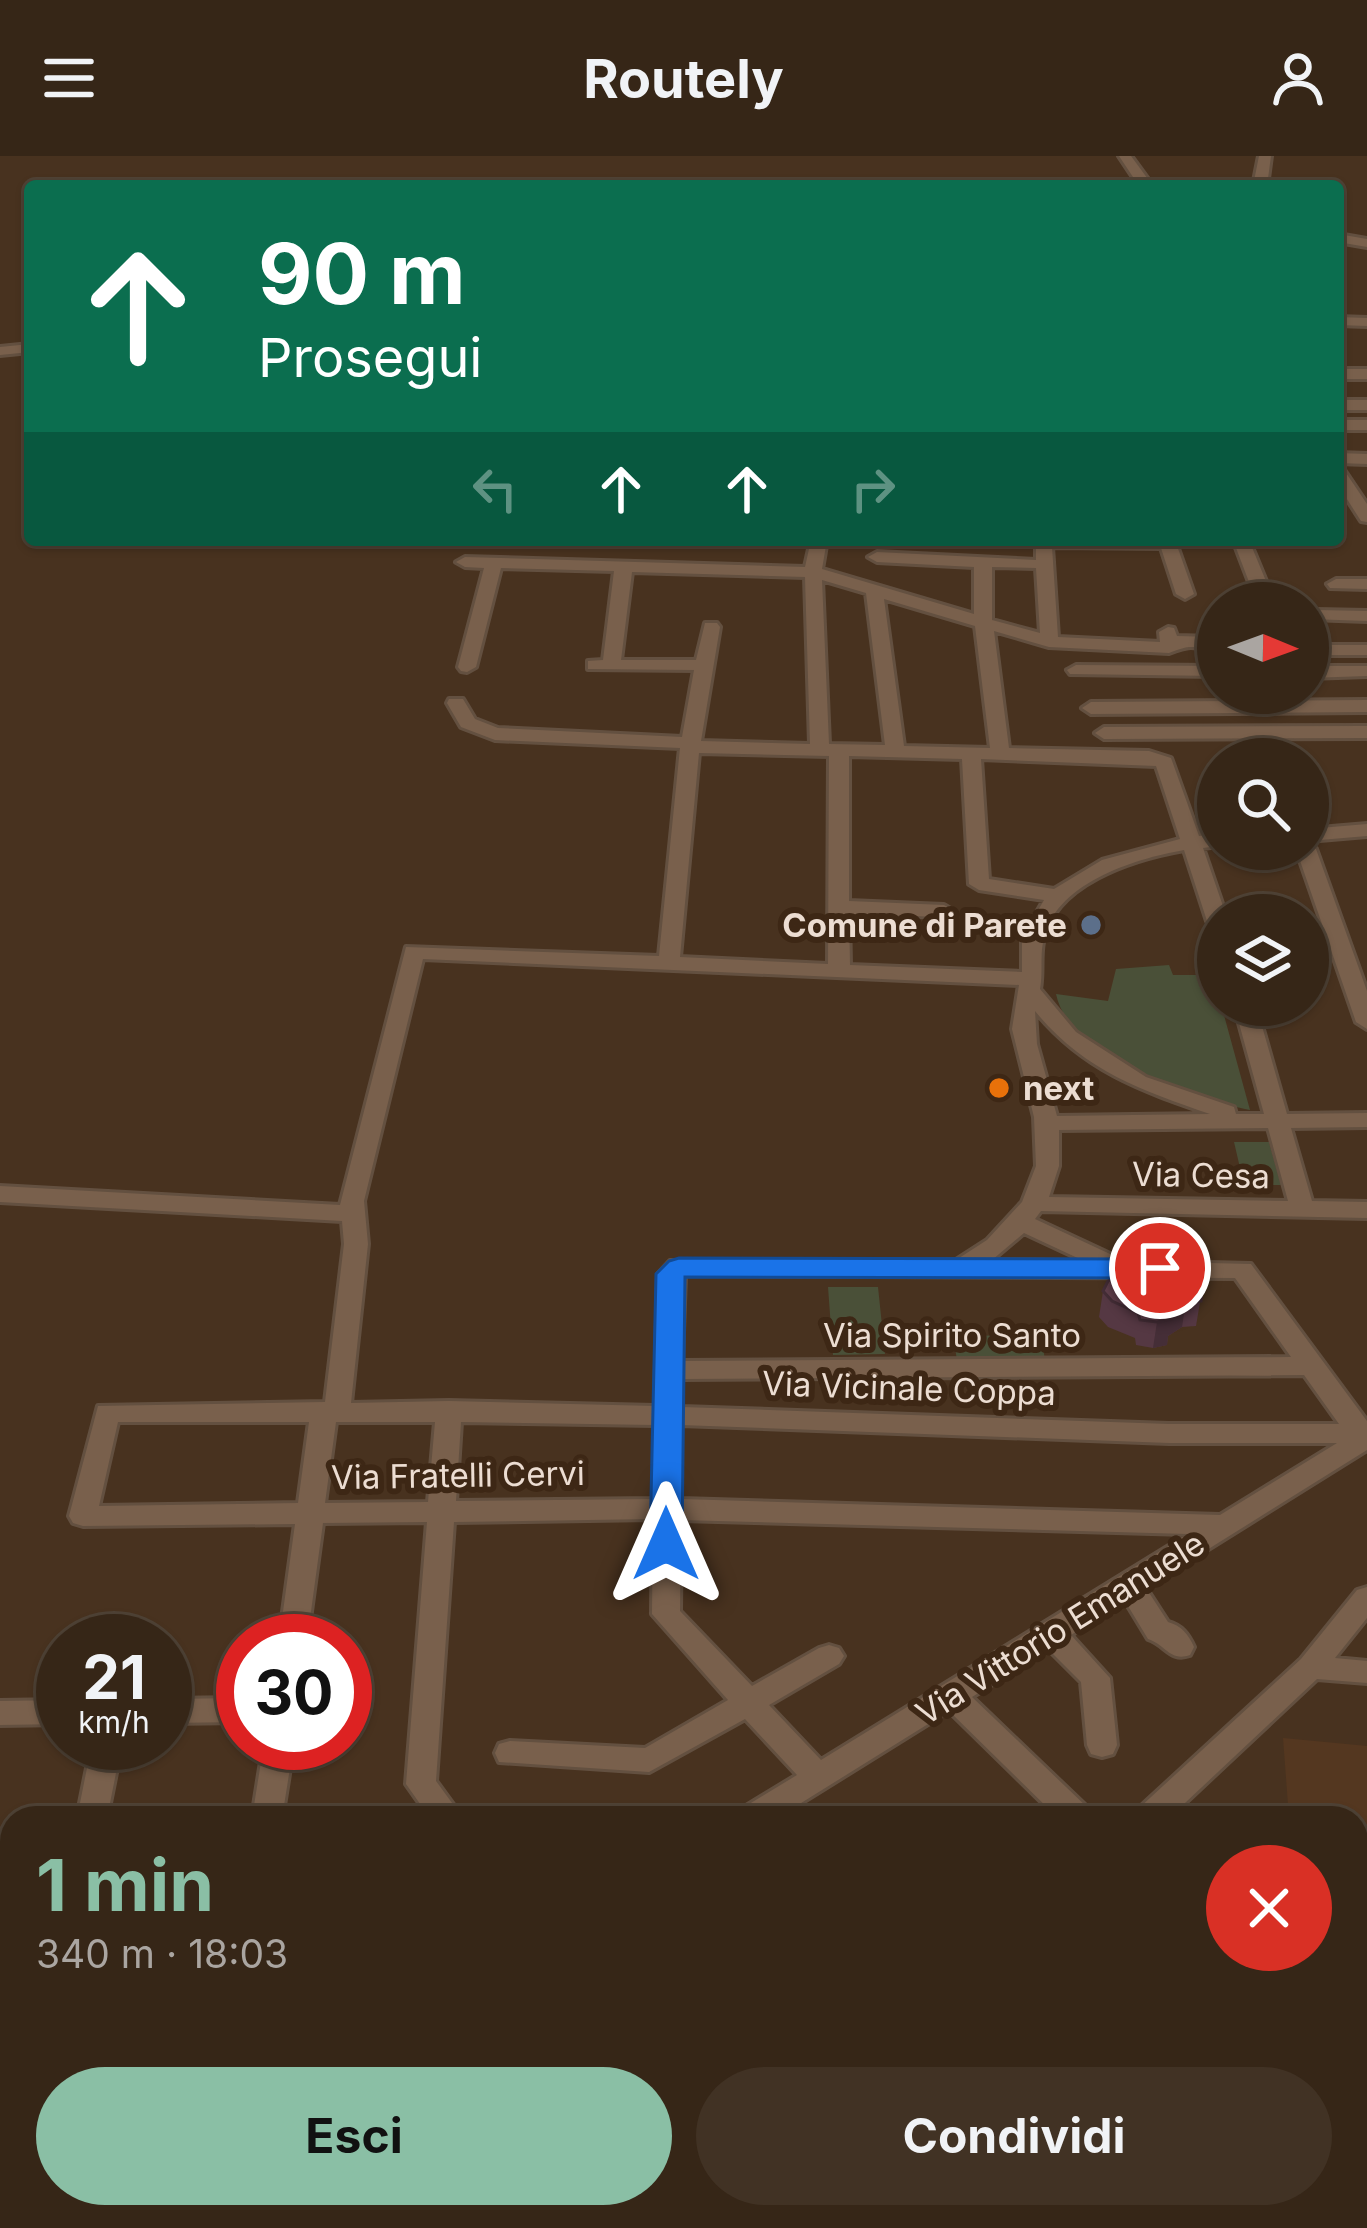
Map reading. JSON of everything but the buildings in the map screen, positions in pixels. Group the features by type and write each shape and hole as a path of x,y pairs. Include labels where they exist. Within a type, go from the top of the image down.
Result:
{"street":[{"path":"1352,491 1367,517"},
{"path":"817,546 813,572 830,750 839,970"},
{"path":"1043,546 1049,642 1076,670 1103,733 1128,754"},
{"path":"1168,546 1185,594"},
{"path":"1243,546 1258,582"},
{"path":"877,557 1031,564"},
{"path":"465,562 724,560 813,572 1049,642 1169,648 1174,637 1197,640"},
{"path":"983,562 983,621 1000,752"},
{"path":"473,665 494,563"},
{"path":"624,564 602,665 706,665"},
{"path":"1336,584 1367,584"},
{"path":"874,589 895,751"},
{"path":"1329,615 1367,616"},
{"path":"668,959 691,745 711,627"},
{"path":"1329,650 1367,650"},
{"path":"1076,670 1197,671"},
{"path":"1329,672 1367,671"},
{"path":"456,703 468,723 494,734 830,750 1128,754 1164,762 1208,894"},
{"path":"1090,708 1367,706"},
{"path":"1103,733 1367,732"},
{"path":"970,752 979,884 1063,896"},
{"path":"1329,833 1367,830"},
{"path":"963,1267 1007,1238 1027,1212 1046,1168 1049,1144 1022,1027 1033,937 1048,909 1083,878 1114,862 1197,842"},
{"path":"1313,870 1367,1022"},
{"path":"839,907 944,911"},
{"path":"297,1614 356,1244 352,1201 414,952 653,965 668,959 1029,984 1068,1037 1138,1082 1245,1118"},
{"path":"1250,1026 1302,1209"},
{"path":"1044,1123 1367,1120"},
{"path":"0,1194 352,1214"},
{"name":"Via Cesa","path":"1027,1212 1055,1206 1367,1210"},
{"path":"1027,1212 1118,1268"},
{"path":"819,1778 666,1614 666,1370 670,1274 679,1267 1242,1270 1352,1424 1367,1436"},
{"name":"Via Spirito Santo","path":"666,1370 1310,1366"},
{"path":"438,1806 421,1784 449,1410"},
{"name":"Via Vicinale Coppa","path":"106,1413 449,1410 987,1424 1225,1437 1367,1436"},
{"name":"Via Fratelli Cervi","path":"106,1413 83,1516 666,1509 1226,1525"},
{"name":"Via Vittorio Emanuele","path":"772,1806 1367,1436"},
{"path":"1128,1583 1158,1631 1170,1634 1180,1647"},
{"path":"1162,1806 1311,1667 1367,1598"},
{"path":"1050,1632 1095,1678 1102,1745"},
{"path":"510,1753 649,1760 829,1656"},
{"path":"1311,1667 1367,1672"},
{"path":"951,1695 1066,1806"},
{"path":"0,1713 36,1712"},
{"path":"94,1806 102,1770"},
{"path":"269,1806 274,1770"}],"shaded area":[{"path":"1283,1738 1367,1746 1367,1806 1288,1806"}],"green space":[{"path":"1169,965 1173,975 1197,975 1197,1026 1227,1026 1250,1110 1136,1073 1084,1039 1066,1018 1056,994 1108,1001 1116,969"},
{"path":"1234,1142 1269,1142 1281,1185 1244,1185"},
{"path":"828,1287 878,1287 885,1354 833,1355"},
{"path":"1041,1335 1045,1360 957,1360 953,1336"}],"place":[{"name":"Comune di Parete","path":"1091,925"},
{"name":"next","path":"999,1088"}],"route":[{"path":"666,1544 670,1274 679,1267 1160,1268"}]}
